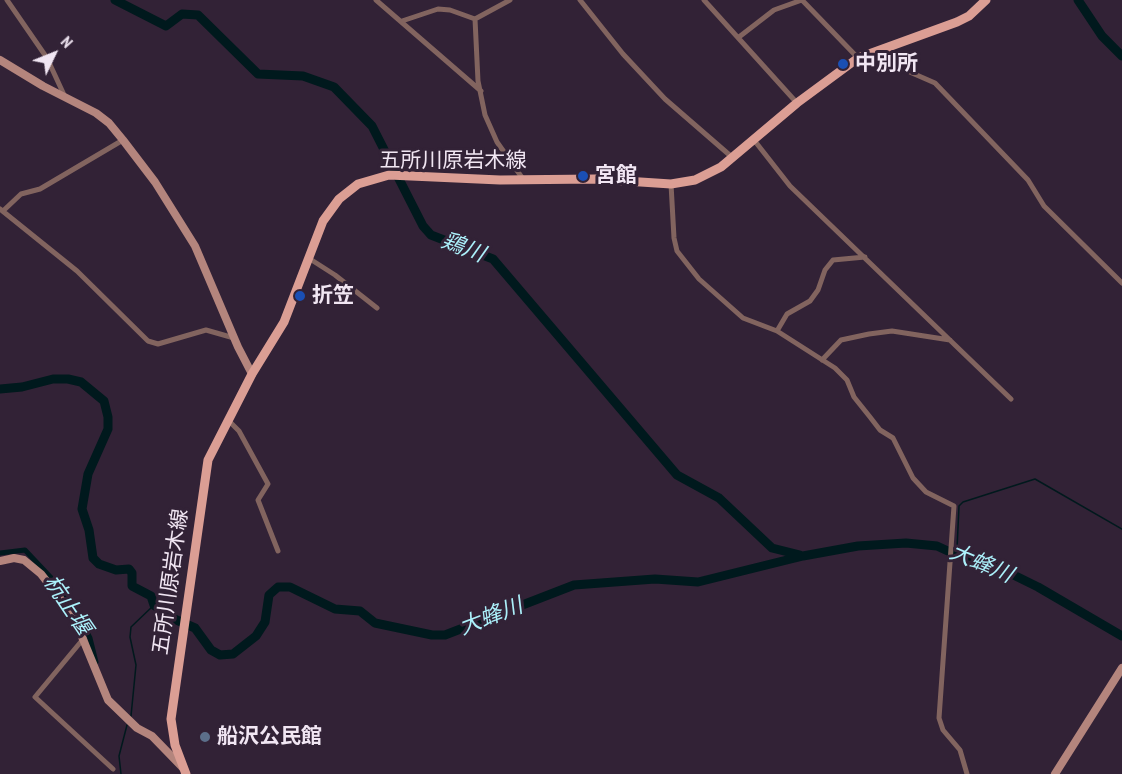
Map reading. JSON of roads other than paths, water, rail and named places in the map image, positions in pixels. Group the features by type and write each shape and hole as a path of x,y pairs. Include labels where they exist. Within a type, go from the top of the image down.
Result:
{"main road":[{"name":"五所川原岩木線","path":"185,771 175,745 171,719 203,481 208,460 252,374 284,322 323,221 339,199 366,180 389,175 524,180 595,179 671,184 695,180 733,158 797,103 858,58 957,22 969,16 986,0"}],"street":[{"path":"7,0 47,58 65,97"},
{"path":"376,0 481,91"},
{"path":"475,20 510,0"},
{"path":"580,0 623,54 665,99 733,158"},
{"path":"704,0 797,103"},
{"path":"739,37 774,10 802,0 858,58"},
{"path":"402,21 438,9 450,10 475,20"},
{"path":"475,20 476,60 485,115 497,142 524,180"},
{"path":"878,52 896,66 935,83 1028,180 1044,206 1122,283"},
{"path":"0,60 109,123 123,140 155,182 195,246 252,374"},
{"path":"123,140 40,189 21,194 2,210 77,271 148,341 158,344 206,330 234,338"},
{"path":"754,140 790,186 1011,399"},
{"path":"671,184 674,238 686,264 699,279 743,318 777,331 822,360 847,380 854,398 880,430 893,438 913,478 926,492 954,506 939,718 943,730 960,750 967,774"},
{"path":"777,331 787,314 810,302 818,290 825,270 833,260 865,257"},
{"path":"310,259 336,274 378,308"},
{"path":"822,360 841,340 892,331 952,340"},
{"path":"228,420 239,431 268,484 258,500 278,551"},
{"path":"0,561 14,558 24,561 41,574 73,615 108,700 137,728 152,736 185,771"},
{"path":"84,638 34,697 113,769"},
{"path":"1055,774 1122,668"}],"waterway":[{"name":"鶏川","path":"115,0 166,26 182,14 198,15 258,74 303,76 334,87 372,126 423,226 431,235 493,259 677,475 719,498 772,548 800,555"},
{"path":"1078,0 1102,36 1122,56"},
{"name":"大蜂川","path":"0,389 22,387 53,379 68,379 81,382 104,401 108,429 88,474 82,509 89,530 93,558 99,564 116,570 129,569 132,573 132,586 151,596 154,605 172,618 195,628 211,650 220,655 233,654 256,636 265,622 269,595 278,587 290,587 335,609 360,611 375,623 432,635 445,635 574,585 655,579 698,582 803,556 858,546 906,543 937,546 950,552 979,558 1038,587 1122,636"},
{"path":"953,548 957,549 959,506 963,502 1035,479 1122,529"},
{"name":"大蜂川","path":"937,546 948,548"},
{"name":"杭止堰","path":"0,553 25,550 57,584 74,607 90,638 96,662"},
{"path":"131,716 136,665 130,637 131,627 154,605"},
{"path":"121,774 119,756 127,725"}],"place":[{"name":"中別所","path":"843,64"},
{"name":"宮館","path":"583,176"},
{"name":"折笠","path":"300,296"},
{"name":"船沢公民館","path":"205,737"}]}
